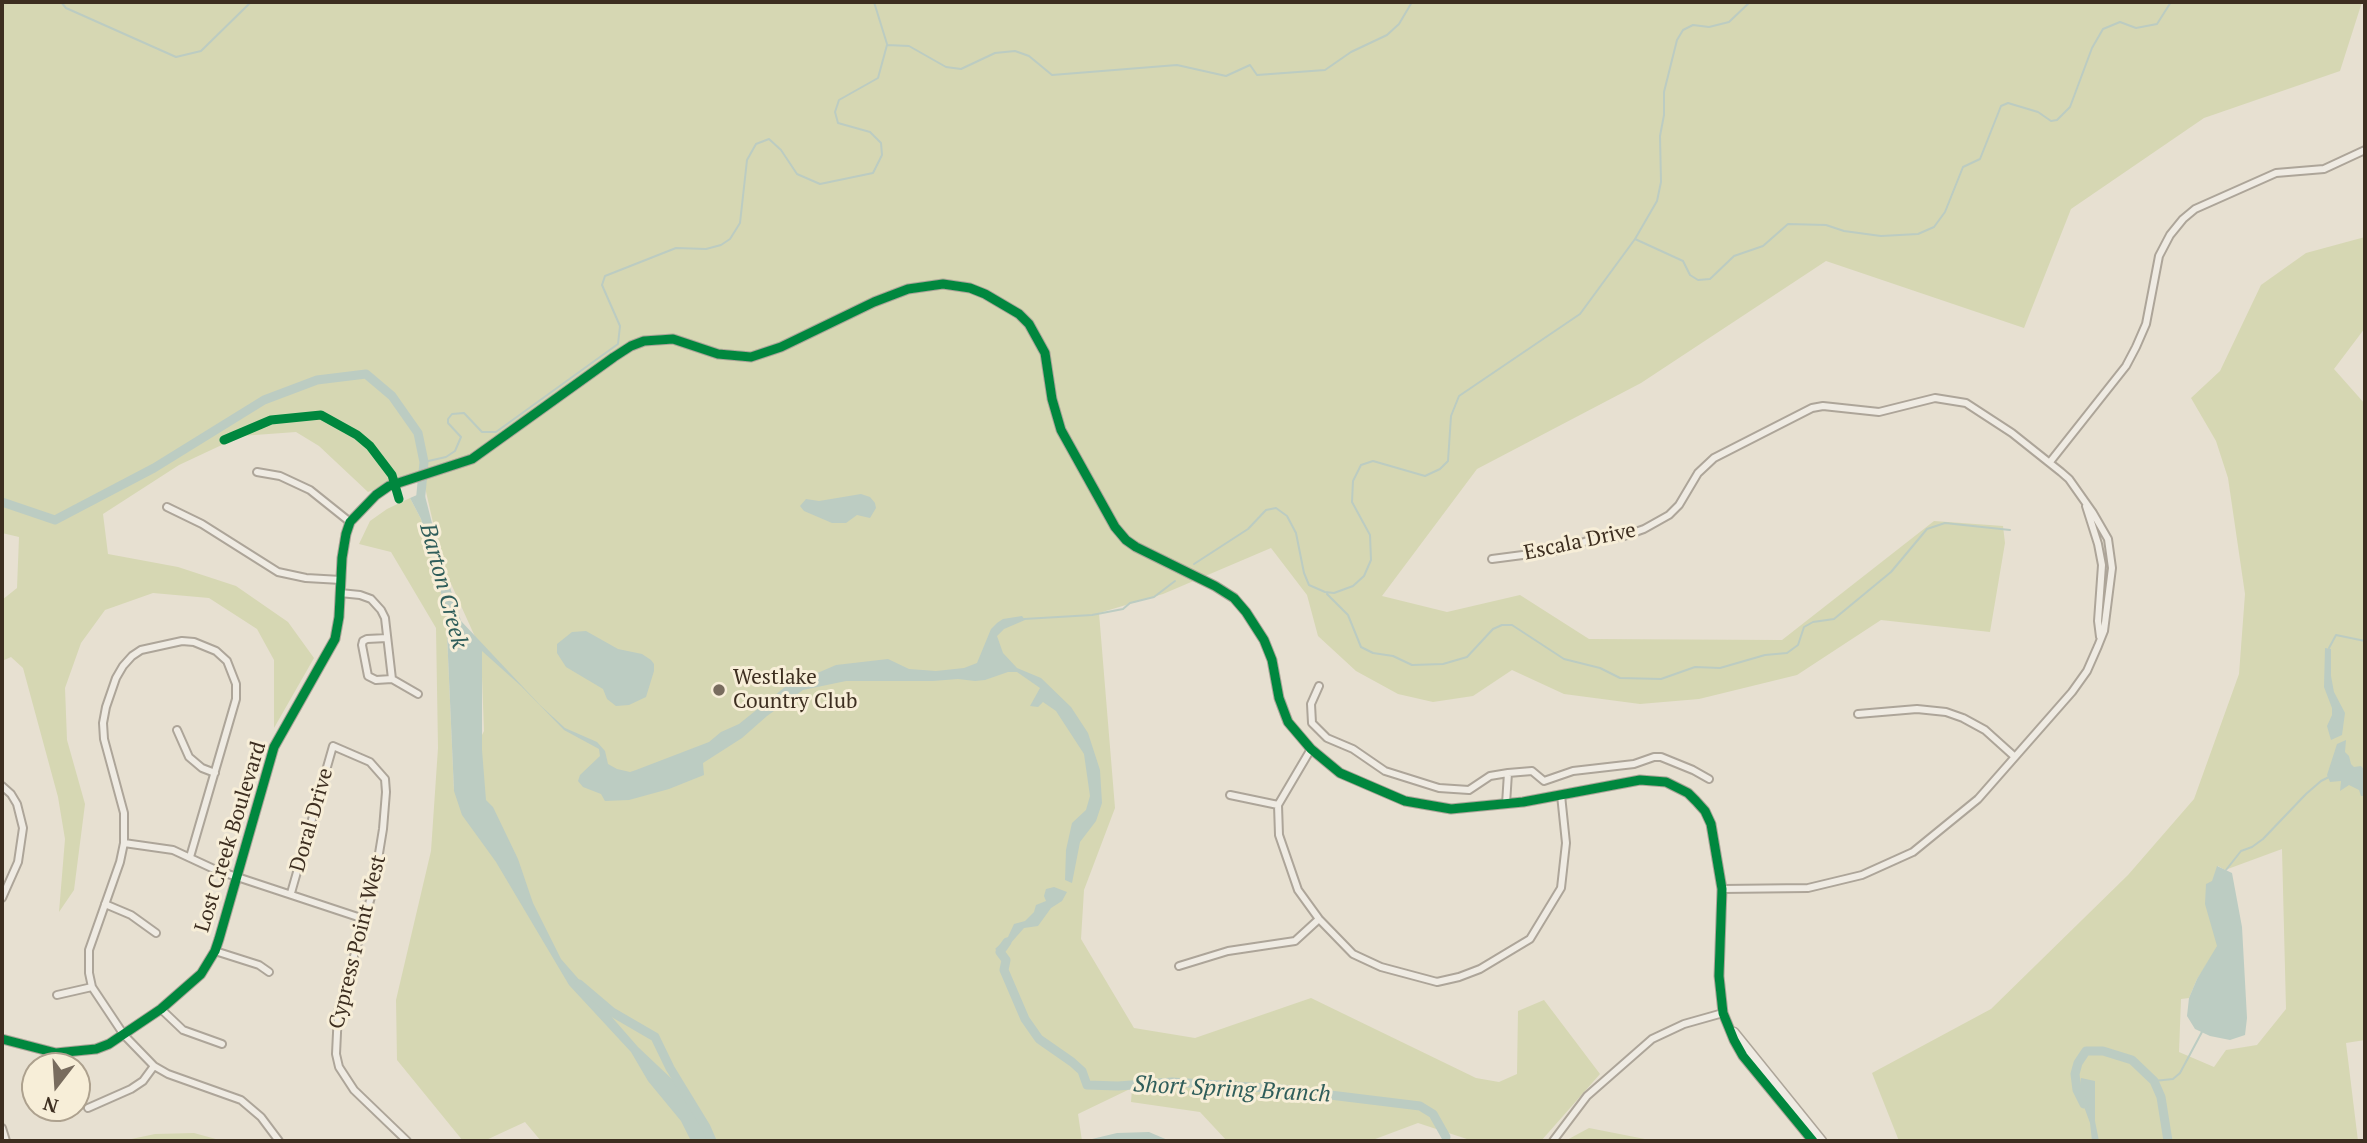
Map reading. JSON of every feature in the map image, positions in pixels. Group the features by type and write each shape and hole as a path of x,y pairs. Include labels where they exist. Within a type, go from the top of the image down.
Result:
{"street":[{"path":"2050,463 2126,366 2146,324 2160,256 2170,235 2183,219 2195,209 2276,173 2323,169 2365,150"},
{"path":"257,472 280,477 310,490 350,522 362,507 389,486 472,458 614,357 644,341 673,339 718,354 751,356 781,347 859,308 908,289 943,284 970,288 1018,314 1036,333 1045,352 1052,400 1061,430 1100,503 1126,540 1147,554 1215,586 1234,598 1247,611 1272,660 1282,710 1288,722 1311,749 1340,773 1405,802 1451,809 1506,804 1640,780 1666,782 1688,793 1705,811 1711,824 1722,889 1719,976 1723,1013 1734,1040 1822,1141"},
{"name":"Escala Drive","path":"1492,559 1561,551 1593,540 1624,536 1644,529 1669,515 1679,505 1698,473 1714,458 1818,407 1886,411 1926,399 1966,403 1989,417 2069,479 2093,513 2108,539 2111,558 2104,631 2087,671 1967,811 1904,857 1862,875 1815,887 1722,889"},
{"path":"167,507 202,524 278,572 306,579 341,580"},
{"name":"Lost Creek Boulevard","path":"2,1039 56,1053 96,1049 124,1035 161,1009 201,974 215,951 274,747 335,639 346,534 350,522"},
{"path":"340,593 360,595 376,604 384,618 392,679"},
{"path":"387,638 367,639 362,645 368,677 376,680 392,679 418,694"},
{"path":"190,857 236,699 236,684 227,661 216,650 182,641 141,650 132,656 116,678 103,723 106,750 124,813 124,844 89,950 89,973 92,987 124,1035 154,1066 168,1074 241,1100 261,1118 279,1141"},
{"path":"1319,686 1311,704 1311,723 1315,728 1327,738 1353,749 1385,771 1428,785 1469,790 1490,776 1532,771 1544,781 1573,771 1634,764 1654,757 1661,757 1709,779"},
{"path":"1858,714 1917,709 1946,712 1985,730 2015,757"},
{"path":"177,730 189,757 202,768 215,773"},
{"name":"Doral Drive","path":"291,894 333,746"},
{"name":"Cypress Point West","path":"333,746 370,762 384,779 386,792 380,853 338,1012 336,1054 339,1067 354,1090 407,1141"},
{"path":"1311,749 1278,805 1279,835 1298,890 1318,919 1353,954 1381,967 1437,982 1480,969 1530,939 1561,888 1566,843 1561,795"},
{"path":"1506,804 1508,773"},
{"path":"2,786 18,804 23,828 18,862 2,898"},
{"path":"1230,795 1278,805"},
{"path":"124,844 173,850 237,878 364,919"},
{"path":"105,904 131,915 156,933"},
{"path":"1179,966 1228,951 1295,941 1318,919"},
{"path":"215,951 259,965 269,972"},
{"path":"57,995 92,987"},
{"path":"161,1009 183,1030 222,1044"},
{"path":"1553,1141 1587,1096 1652,1039 1684,1024 1723,1013"},
{"path":"91,1107 131,1089 143,1081 154,1066"},
{"path":"1760,1070 1813,1141"},
{"path":"2,1128 6,1141"}],"green space":[{"path":"2,2 2362,2 2340,71 2204,118 2071,209 2024,328 1826,261 1641,383 1477,469 1382,596 1447,612 1520,595 1589,639 1782,640 1934,521 2003,526 2005,543 1990,632 1881,620 1797,675 1699,699 1640,704 1564,694 1512,670 1473,696 1433,702 1398,694 1356,671 1318,636 1307,595 1271,548 1163,594 1099,613 1115,808 1084,890 1081,939 1134,1028 1195,1038 1311,998 1476,1078 1499,1082 1517,1074 1518,1011 1544,1000 1600,1074 1541,1141 1473,1141 1418,1123 1370,1141 1227,1141 1200,1112 1131,1102 1132,1088 1078,1114 1082,1141 541,1141 525,1122 484,1141 463,1141 397,1060 396,1000 431,851 438,748 436,628 391,552 359,544 370,521 410,498 421,519 446,611 454,791 484,731 481,650 443,566 421,470 368,492 319,446 296,432 241,436 179,465 103,514 108,554 178,567 236,586 288,622 314,658 274,728 274,660 257,629 209,598 153,593 105,610 81,643 65,688 67,740 85,804 74,890 59,912 65,839 58,797 23,668 11,657 2,661 2,600 17,588 19,537 2,533"},
{"path":"2365,237 2365,328 2334,369 2365,404 2365,1040 2346,1043 2358,1141 1899,1141 1872,1073 1991,1009 2128,875 2194,799 2239,674 2245,594 2228,478 2216,441 2191,398 2220,371 2261,285 2306,253","holes":["2282,849 2286,1009 2257,1045 2226,1050 2214,1067 2179,1052 2181,999 2189,998 2197,979 2219,946 2218,866 2225,870"]},
{"path":"1589,1128 1655,1141 1565,1141"},
{"path":"194,1133 223,1141 122,1141 155,1134"}],"water":[{"path":"424,492 443,566 461,621 565,728 597,742 605,751 608,764 630,772 709,742 721,732 739,724 785,687 836,665 888,659 909,669 936,671 964,668 977,663 991,629 1003,619 1022,616 1025,620 1004,629 997,636 1003,653 1017,668 1041,678 1071,707 1088,733 1100,770 1102,803 1096,821 1080,842 1072,883 1065,880 1066,850 1072,823 1086,810 1090,796 1084,754 1056,711 1043,702 1038,707 1030,706 1040,688 1017,672 975,681 846,681 803,690 742,738 703,763 704,775 669,789 629,800 605,801 601,794 583,787 578,781 580,775 600,756 599,749 564,730 482,651 482,750 486,800 493,807 518,859 533,903 561,959 638,1047 675,1082 704,1123 710,1141 691,1141 681,1121 648,1081 631,1052 569,985 496,862 462,815 454,791 446,611 421,519 410,498"},
{"path":"861,494 870,497 875,503 876,508 870,518 857,515 846,523 832,523 804,511 800,506 806,499 819,501"},
{"path":"586,631 618,649 642,654 651,660 654,671 646,697 629,705 616,706 607,699 603,689 566,667 557,653 557,644 572,632"},
{"path":"2325,648 2331,649 2334,692 2345,713 2342,735 2331,740 2327,726 2332,708 2324,687"},
{"path":"2346,740 2345,752 2351,764 2354,767 2361,766 2365,771 2365,796 2361,796 2359,790 2349,785 2340,791 2341,781 2330,782 2327,775 2337,744"},
{"path":"2217,866 2232,873 2242,927 2247,1018 2245,1035 2230,1040 2210,1036 2195,1029 2187,1016 2189,998 2197,979 2217,946 2205,904 2206,884 2212,881"},
{"path":"1054,887 1067,892 1062,901 1051,908 1038,926 1024,928 1002,953 995,949 1008,937 1014,924 1025,921 1034,912 1036,905 1046,901 1046,889"},
{"path":"2081,1078 2095,1081 2095,1121 2099,1141 2092,1141 2090,1123 2079,1093"},
{"path":"1149,1132 1170,1141 1091,1141 1117,1133"}],"waterway":[{"path":"61,2 66,8 176,57 201,51 251,2"},
{"path":"874,2 887,44"},
{"path":"424,462 446,457 455,451 461,437 448,423 452,414 464,413 482,432 496,432 618,344 620,326 602,285 605,276 676,248 706,249 730,239 740,223 747,160 756,144 769,139 781,150 797,174 820,184 873,173 882,155 881,143 870,132 838,123 835,112 839,100 878,78 887,45 909,46 946,67 961,69 995,53 1015,51 1029,56 1052,75 1177,65 1226,76 1250,65 1257,75 1325,70 1351,52 1387,35 1399,24 1412,2"},
{"path":"1635,239 1657,201 1661,182 1660,136 1664,92 1677,40 1683,30 1693,25 1709,27 1729,22 1750,2"},
{"path":"1194,564 1248,529 1266,510 1276,508 1287,516 1296,533 1309,585 1334,593 1353,586 1364,576 1371,560 1370,535 1352,502 1353,481 1361,465 1373,461 1425,476 1440,469 1448,461 1451,416 1459,396 1580,314 1635,239 1683,261 1690,275 1698,280 1710,279 1734,256 1763,246 1788,224 1826,225 1844,231 1881,236 1918,234 1934,227 1945,212 1963,167 1980,159 2001,106 2008,103 2038,112 2051,121 2057,120 2070,107 2092,48 2103,29 2120,22 2136,28 2157,24 2171,2"},
{"name":"Barton Creek","path":"2,502 55,520 154,468 264,400 317,380 366,374 392,396 418,433 424,462 420,504"},
{"path":"1327,594 1348,615 1361,647 1373,653 1393,656 1412,665 1443,664 1467,657 1493,629 1512,625 1564,659 1600,668 1620,678 1661,679 1695,667 1720,668 1765,655 1787,653 1798,645 1804,627 1813,622 1834,619 1891,572 1927,529 1945,523 2010,530"},
{"path":"1024,619 1092,615 1123,609 1130,603 1154,597 1175,581"},
{"path":"2329,648 2336,635 2365,641"},
{"path":"2226,870 2241,851 2263,839 2306,794 2329,777"},
{"name":"Short Spring Branch","path":"1007,942 1000,952 1006,960 1004,970 1025,1019 1039,1039 1082,1071 1087,1085 1172,1082 1281,1089 1420,1106 1433,1114 1446,1137"},
{"name":"Barton Creek","path":"579,984 612,1012 655,1037 712,1141"},
{"path":"2154,1081 2173,1079 2180,1073 2203,1030"},
{"name":"Short Spring Branch","path":"2084,1104 2077,1090 2075,1074 2086,1051 2103,1051 2132,1060 2154,1081 2161,1097 2168,1141"}],"cycle path":[{"path":"2,1039 56,1053 96,1049 109,1044 161,1009 201,974 219,939 274,747 335,639 342,558 350,522 376,495 389,486 472,459 614,357 644,341 673,339 718,354 751,357 781,347 874,302 908,289 943,284 970,288 985,294 1019,314 1029,324 1045,353 1052,399 1061,430 1115,527 1136,547 1234,598 1264,640 1288,722 1311,749 1340,773 1405,801 1451,809 1523,802 1640,780 1666,782 1688,793 1705,811 1711,824 1722,889 1719,976 1723,1013 1743,1056 1813,1141"},
{"path":"224,440 271,420 321,415 357,435 370,446 392,475 399,499"}],"place":[{"name":"Westlake Country Club","path":"719,690"}]}
